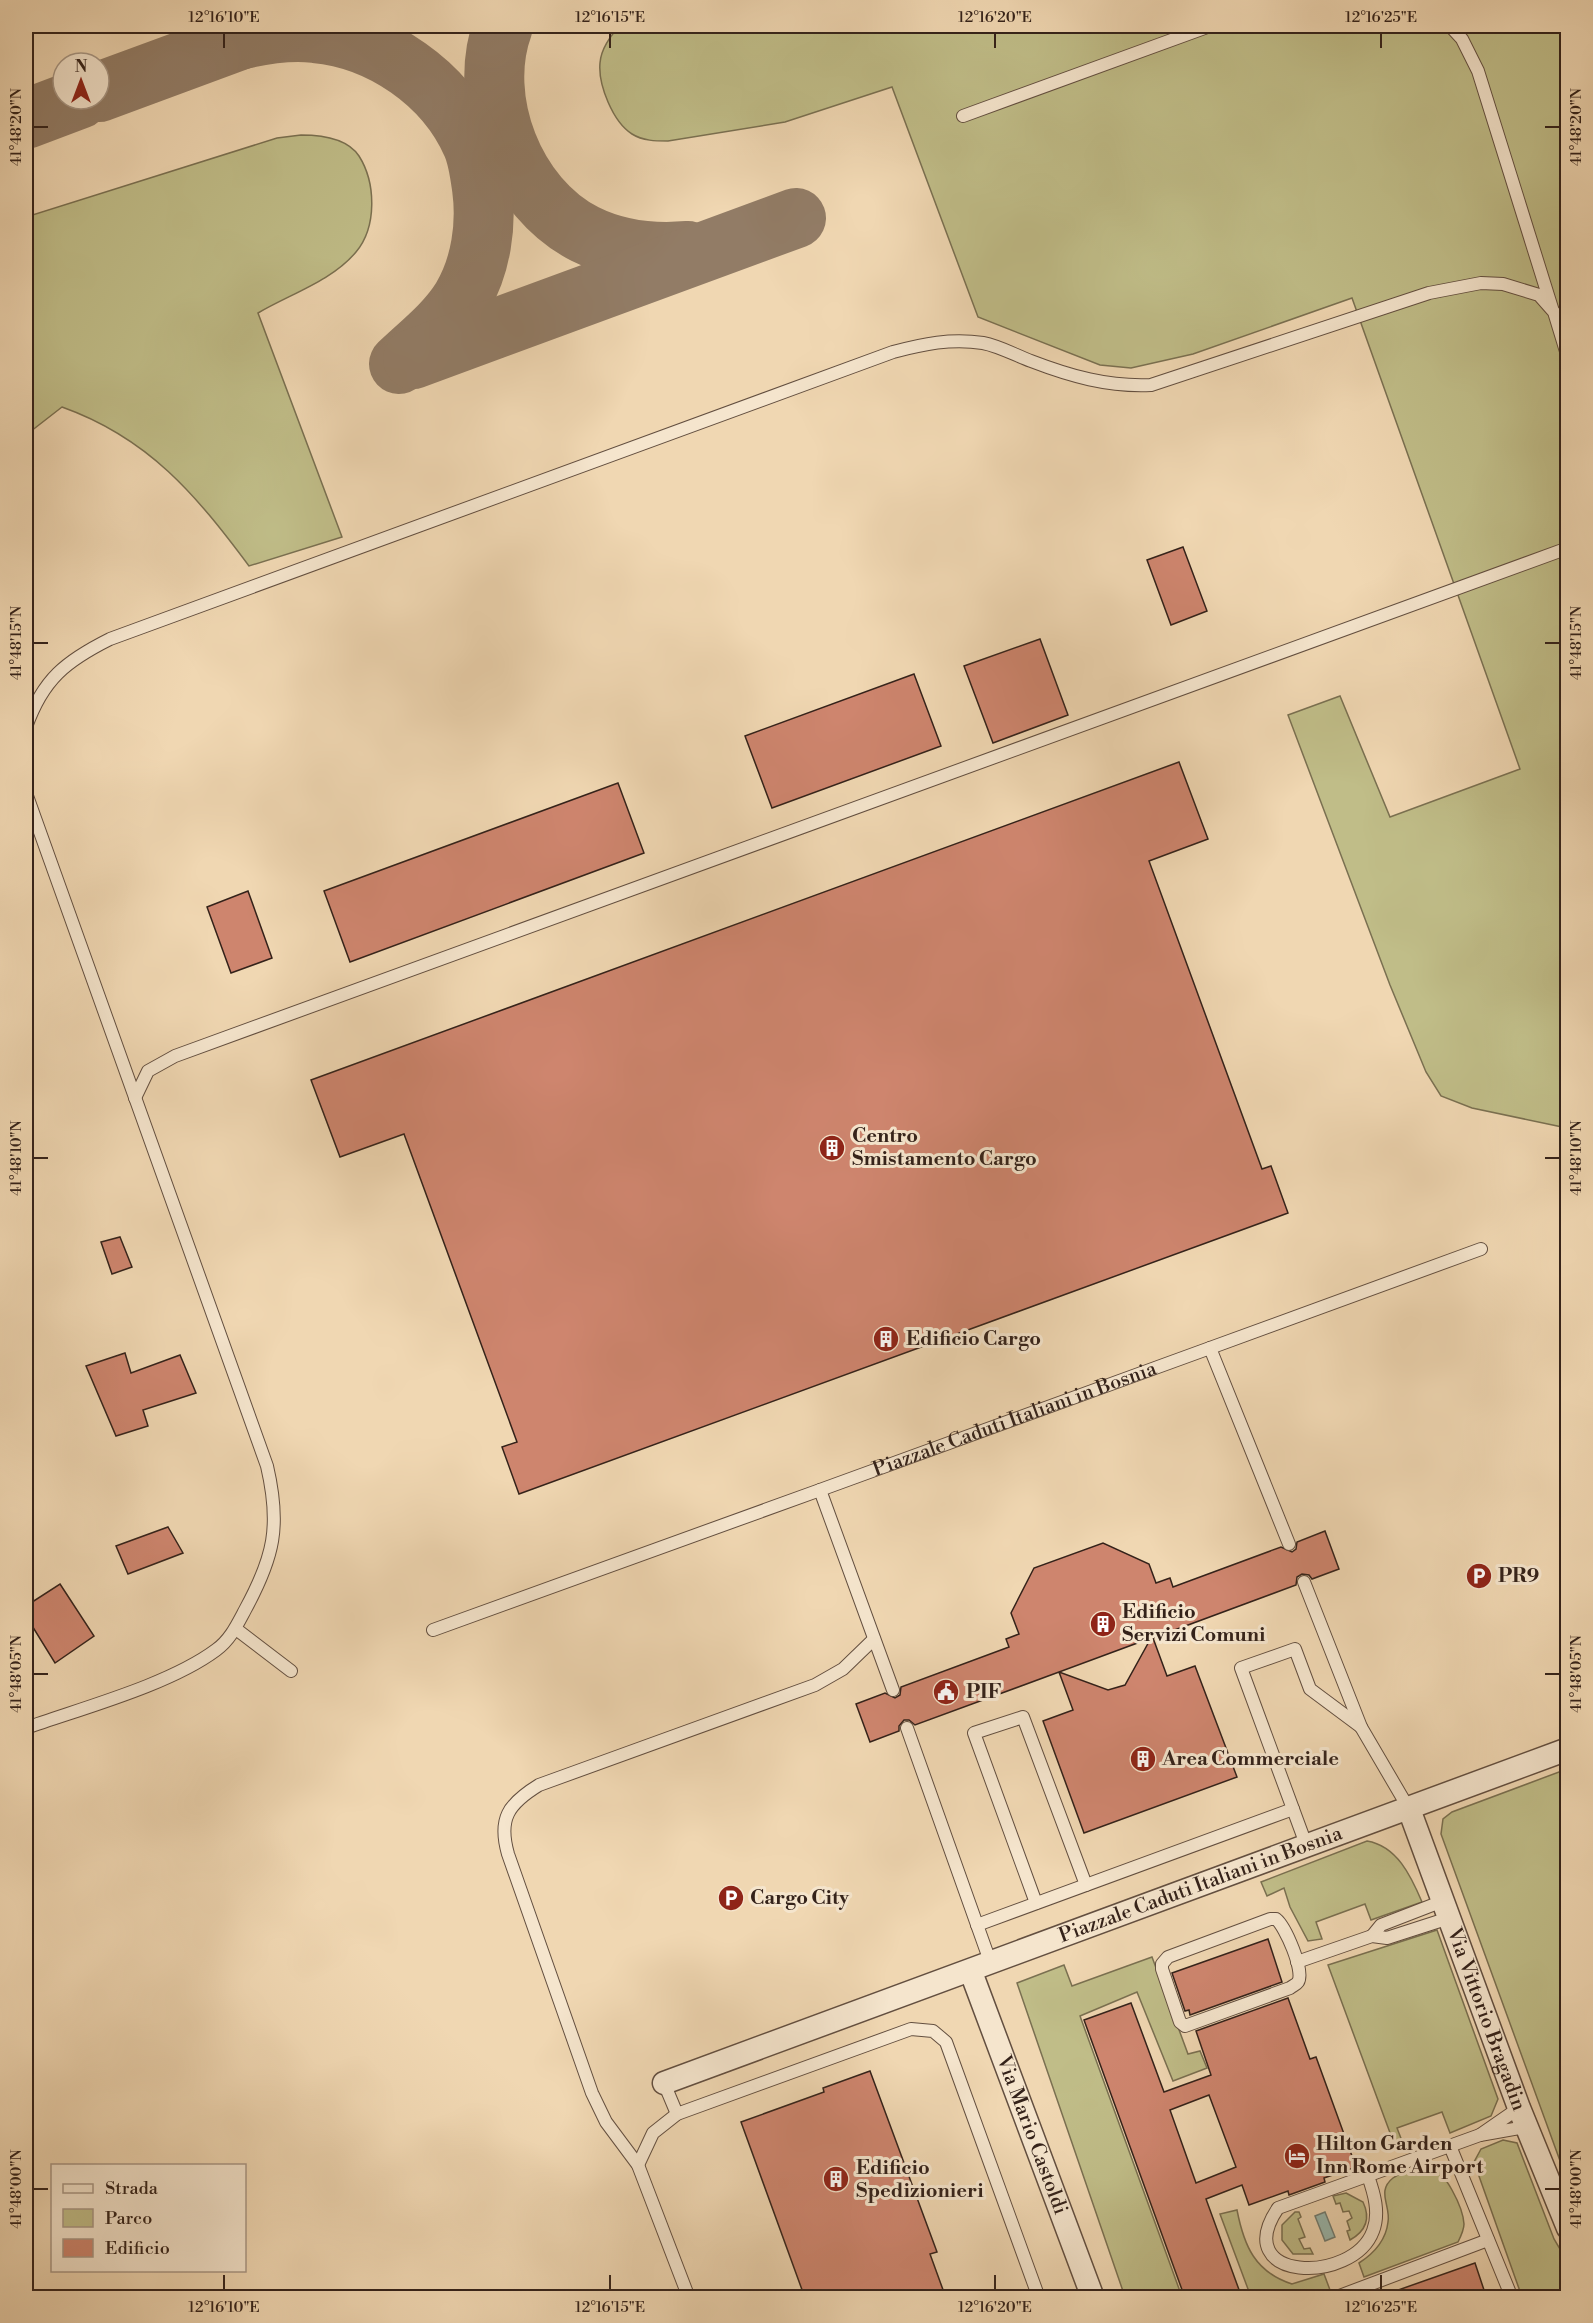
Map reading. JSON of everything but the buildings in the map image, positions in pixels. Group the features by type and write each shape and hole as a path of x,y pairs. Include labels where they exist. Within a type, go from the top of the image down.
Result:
{"street":[{"name":"Piazzale Caduti Italiani in Bosnia","path":"664,2083 981,1968 1568,1749"},
{"name":"Via Vittorio Bragadin","path":"1409,1809 1523,2117 1568,2228"},
{"name":"Via Mario Castoldi","path":"981,1968 1093,2298"}],"lane":[{"path":"1169,26 1172,39"},
{"path":"963,116 1210,26"},
{"path":"1450,26 1462,39 1478,71 1568,358"},
{"path":"26,727 41,692 52,677 85,652 110,639 892,352 949,340 985,344 1075,376 1122,386 1151,385 1455,287 1481,283 1521,288 1539,295 1554,312"},
{"path":"135,1098 148,1071 175,1056 1568,548"},
{"path":"26,793 267,1466 274,1495 272,1552 261,1584 236,1629 217,1649 166,1677 26,1728"},
{"name":"Piazzale Caduti Italiani in Bosnia","path":"433,1630 1481,1249"},
{"path":"1210,1348 1289,1544"},
{"path":"820,1490 893,1690"},
{"path":"1304,1582 1361,1727 1409,1809"},
{"path":"236,1629 291,1671"},
{"path":"689,2298 638,2165 606,2122 592,2092 508,1854 503,1825 506,1815 527,1792 551,1779 823,1681 843,1670 874,1640"},
{"path":"1307,1847 1241,1668 1295,1649 1310,1689 1361,1727"},
{"path":"1036,1903 974,1733 1023,1717 1086,1885"},
{"path":"907,1728 977,1925 981,1968"},
{"path":"977,1925 1293,1809"},
{"path":"1372,1936 1381,1925 1446,1910"},
{"path":"1297,1962 1372,1936 1387,1938 1446,1910"},
{"path":"1276,1918 1281,1923 1297,1962 1300,1973 1298,1982 1290,1988 1185,2026 1180,2022 1162,1969 1162,1964 1168,1957 1276,1918"},
{"path":"638,2165 653,2133 677,2114 911,2029 933,2031 946,2042 1039,2298"},
{"path":"664,2083 677,2114"},
{"path":"1368,2176 1375,2197 1374,2226 1370,2238 1359,2250 1309,2270 1291,2268 1270,2252 1266,2230 1278,2208 1480,2135 1523,2117"},
{"path":"1480,2135 1523,2117"},
{"path":"1450,2146 1509,2297"},
{"path":"1334,2298 1488,2240"}],"green space":[{"path":"619,26 1567,26 1567,1128 1472,1108 1441,1096 1426,1072 1390,985 1288,715 1340,696 1390,817 1520,769 1352,298 1193,354 1131,368 1100,365 978,317 892,87 785,122 668,141 645,139 632,134 619,121 608,102 601,82 602,53"},
{"path":"301,135 333,139 348,145 359,156 365,167 371,192 371,218 368,230 356,252 323,279 258,313 342,537 249,566 189,493 145,452 120,435 62,407 26,435 26,217 277,138"},
{"path":"1568,1769 1567,2180 1441,1834 1443,1819 1452,1812"},
{"path":"1367,1841 1378,1844 1395,1856 1408,1873 1422,1902 1371,1920 1365,1904 1316,1922 1322,1939 1308,1941 1290,1907 1284,1888 1267,1896 1261,1882"},
{"path":"1437,1930 1498,2099 1491,2116 1450,2133 1442,2112 1397,2128 1404,2146 1396,2149 1328,1965"},
{"path":"1152,1957 1188,2054 1200,2051 1207,2068 1173,2081 1137,1992 1080,2016 1182,2297 1125,2297 1017,1983 1064,1965 1072,1986"},
{"path":"1503,2140 1517,2143 1554,2239 1567,2261 1567,2297 1522,2297 1474,2162 1481,2149"},
{"path":"1429,2167 1441,2174 1447,2182 1460,2209 1464,2226 1458,2242 1364,2277 1359,2263 1378,2246 1387,2229 1385,2188 1393,2178 1401,2174"},
{"path":"1346,2193 1363,2202 1367,2214 1363,2229 1350,2240 1347,2221 1352,2218 1349,2211 1343,2212 1340,2203 1336,2204 1333,2196"},
{"path":"1237,2210 1243,2235 1260,2265 1279,2279 1292,2284 1324,2274 1330,2290 1313,2297 1251,2297 1220,2214"},
{"path":"1295,2212 1299,2212 1301,2217 1298,2219 1305,2237 1299,2239 1304,2249 1310,2248 1313,2254 1293,2254 1282,2240 1282,2225"}],"water":[{"path":"1325,2212 1335,2237 1325,2241 1315,2216"}],"taxiway":[{"path":"111,88 278,26"},
{"path":"503,26 496,54 494,84 498,114 507,144 521,172 538,197 560,218 585,234 610,244 635,250 688,251"},
{"path":"239,40 277,33 305,32 340,37 364,44 408,68 428,84 460,122 472,144 480,171 484,216 481,245 474,273 462,298 448,316 399,364"},
{"path":"26,119 51,110"},
{"path":"413,359 796,218"}],"place":[{"name":"Centro Smistamento Cargo","path":"832,1148"},
{"name":"Edificio Cargo","path":"886,1339"},
{"name":"PR9","path":"1479,1576"},
{"name":"Edificio Servizi Comuni","path":"1103,1624"},
{"name":"PIF","path":"946,1692"},
{"name":"Area Commerciale","path":"1143,1759"},
{"name":"Cargo City","path":"731,1898"},
{"name":"Hilton Garden Inn Rome Airport","path":"1297,2156"},
{"name":"Edificio Spedizionieri","path":"836,2179"}]}
